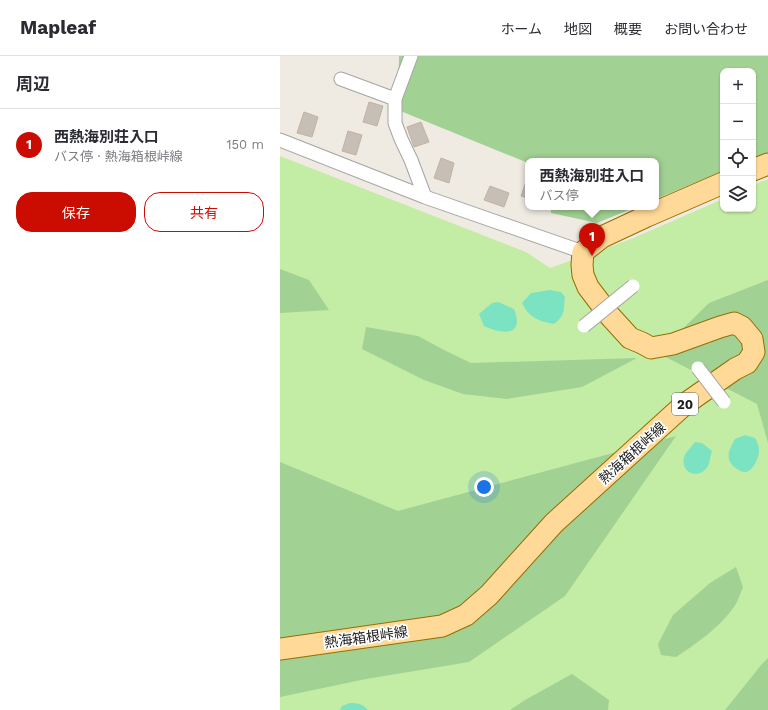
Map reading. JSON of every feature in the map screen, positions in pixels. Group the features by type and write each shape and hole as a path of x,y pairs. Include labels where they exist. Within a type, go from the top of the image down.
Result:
{"main road":[{"path":"756,169 768,164"},
{"path":"583,252 602,238 647,216 720,184"},
{"name":"熱海箱根峠線","path":"280,648 442,626 466,615 490,595 554,523 685,404 735,369 747,363 754,352 752,339 742,327 734,323 673,344 651,348 630,338 610,316 588,287 583,275 583,252"}],"street":[{"path":"411,56 395,99 395,123 425,197"},
{"path":"341,79 395,99"},
{"path":"280,140 425,197 583,252"},
{"path":"584,326 633,286"},
{"path":"698,368 724,402"}],"green space":[{"path":"399,56 768,56 768,153 756,158 756,68 720,68 720,172 659,198 659,158 525,158 525,162 398,110"},
{"path":"280,156 526,252 550,268 631,239 720,200 720,212 756,212 756,184 768,179 768,710 280,710"},
{"path":"551,210 629,210 597,223 551,213"},
{"path":"280,269 309,280 329,310 280,313"},
{"path":"768,280 768,443 757,404 658,353 709,303"},
{"path":"550,290 561,292 565,297 562,315 554,324 535,318 528,312 522,303 531,293"},
{"path":"498,302 514,309 517,324 514,329 510,331 498,331 484,326 479,314 492,303"},
{"path":"366,327 418,336 471,363 637,358 582,387 507,399 463,394 424,380 362,349"},
{"path":"745,435 755,438 759,450 757,460 751,469 745,472 740,471 731,464 729,460 729,453 735,439"},
{"path":"676,436 565,596 469,662 366,679 280,697 280,462 398,511"},
{"path":"695,442 702,443 712,451 708,466 705,470 696,474 688,471 685,468 684,463 685,455"},
{"path":"736,567 743,587 738,600 728,615 707,635 676,657 661,655 658,644 673,615 710,583"},
{"path":"768,658 768,710 725,710 762,664"},
{"path":"572,674 609,700 608,710 510,710 525,700"},
{"path":"350,703 360,704 368,710 340,710 342,706"}],"building":[{"path":"369,102 383,106 377,126 363,122"},
{"path":"304,112 318,117 312,137 297,133"},
{"path":"421,122 429,142 414,147 407,127"},
{"path":"348,131 362,135 356,155 342,151"},
{"path":"441,158 454,163 449,183 434,178"},
{"path":"525,185 525,197 521,196"},
{"path":"490,186 509,193 504,207 484,200"}],"place":[{"name":"西熱海別荘入口","path":"592,256"}]}
